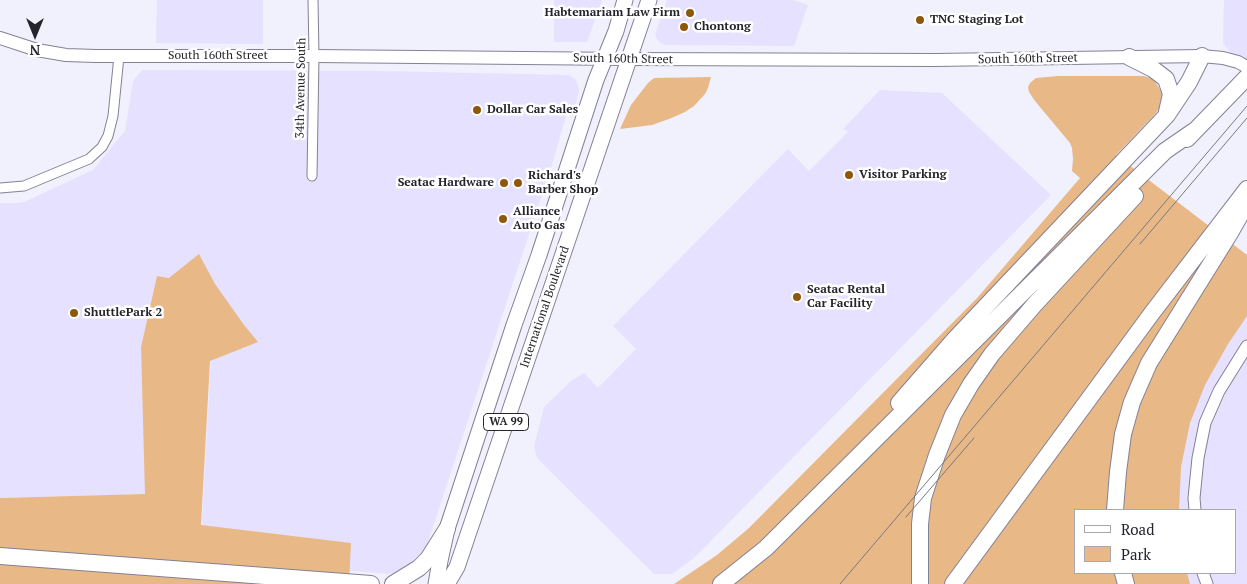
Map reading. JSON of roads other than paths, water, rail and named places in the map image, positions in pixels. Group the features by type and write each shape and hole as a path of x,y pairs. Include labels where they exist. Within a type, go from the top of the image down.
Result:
{"highway":[{"path":"800,515 833,471 892,410 961,332 1167,115 1189,82 1202,56"},
{"path":"1129,57 1154,69 1166,79 1171,94 1167,115"},
{"path":"920,584 920,524 923,498 936,455 953,415 971,384 992,354 1035,304 1247,76"},
{"path":"721,584 766,548 800,515 1165,151 1194,131"},
{"path":"953,584 1146,320 1247,189"},
{"path":"1115,509 1123,434 1135,394 1149,363 1247,203"},
{"path":"393,584 419,568 428,559 447,529"},
{"path":"0,556 371,584"}],"main road":[{"name":"International Boulevard","path":"436,584 447,529 596,80 616,30 625,0"},
{"name":"International Boulevard","path":"447,584 457,567 649,0"},
{"name":"South 160th Street","path":"0,38 37,50 66,54 119,56 604,58 628,60 945,60 1202,56 1223,58 1242,64"}],"street":[{"name":"34th Avenue South","path":"312,176 313,0"},
{"path":"0,188 24,186 89,159 102,147 108,136 113,116 119,56"},
{"path":"1195,509 1194,498 1198,458 1206,423 1219,391 1247,346"}],"tram line":[{"path":"840,584 1247,106"},
{"path":"1140,244 1247,118"},
{"path":"906,517 974,438"}],"place":[{"name":"Habtemariam Law Firm","path":"690,13"},
{"name":"TNC Staging Lot","path":"920,20"},
{"name":"Chontong","path":"684,27"},
{"name":"Dollar Car Sales","path":"477,110"},
{"name":"Visitor Parking","path":"849,175"},
{"name":"Seatac Hardware","path":"504,183"},
{"name":"Richard's Barber Shop","path":"518,183"},
{"name":"Alliance Auto Gas","path":"503,219"},
{"name":"Seatac Rental Car Facility","path":"797,297"},
{"name":"ShuttlePark 2","path":"74,313"}]}
